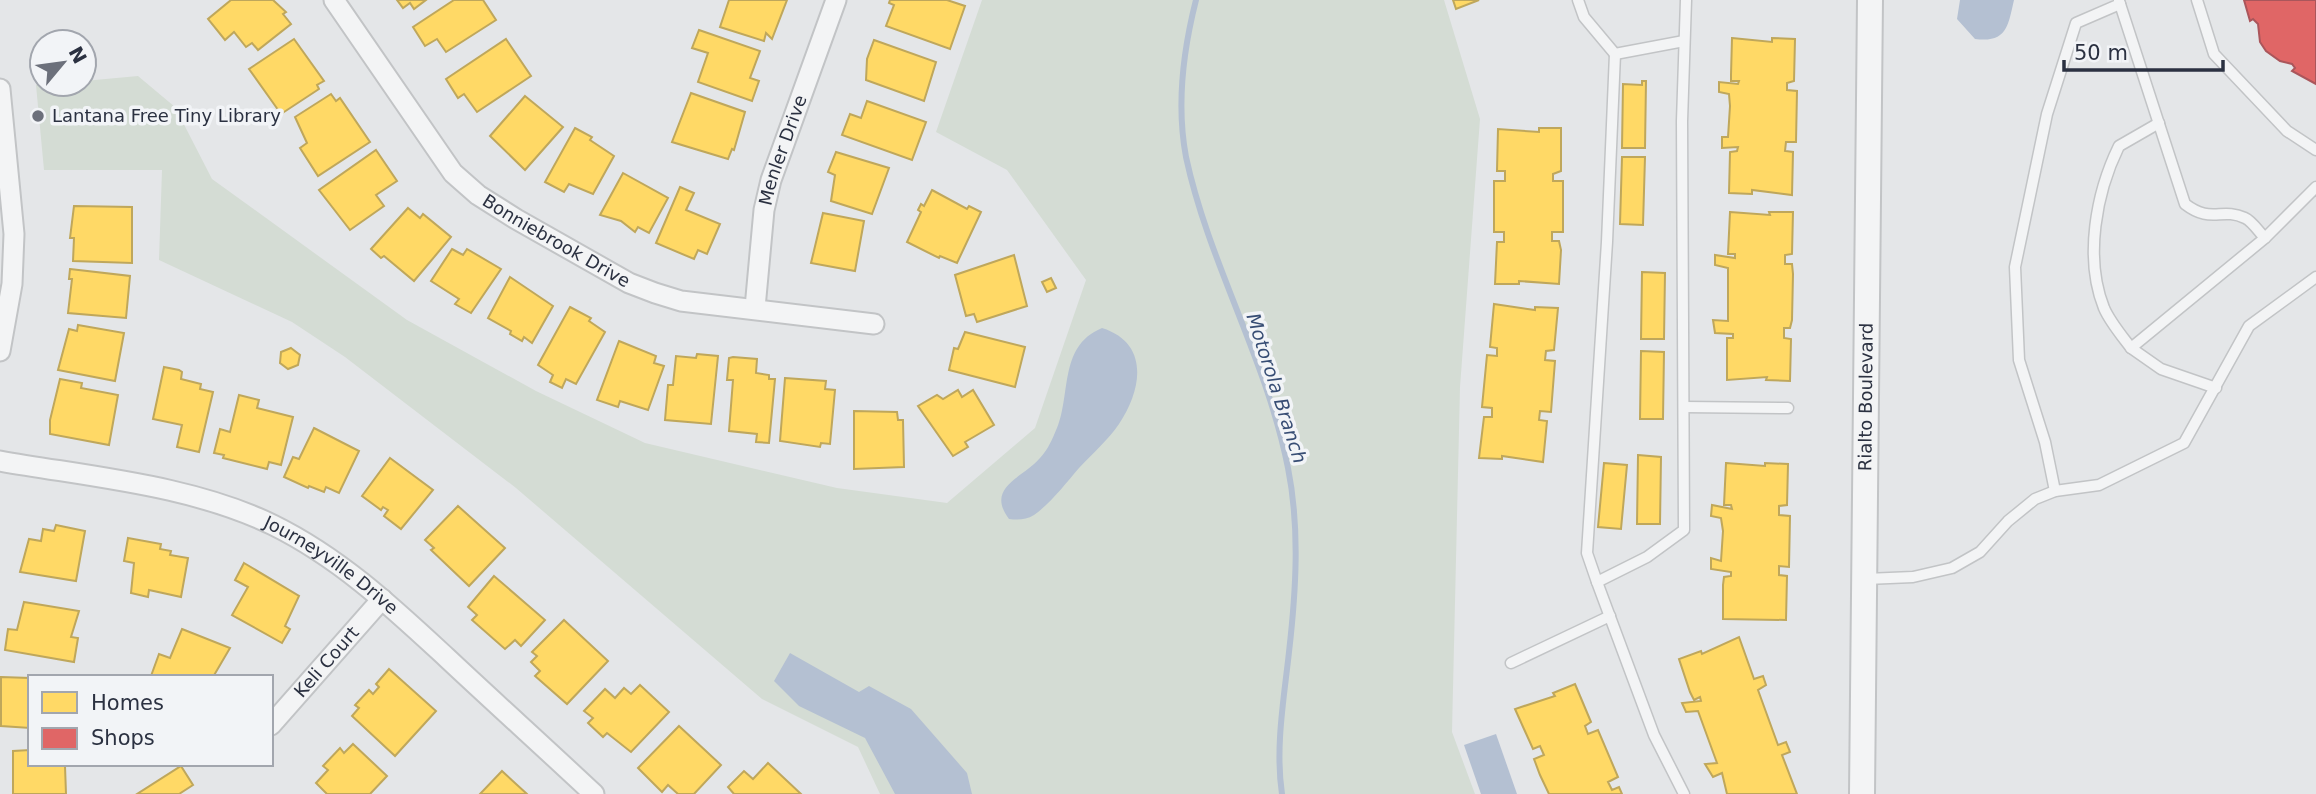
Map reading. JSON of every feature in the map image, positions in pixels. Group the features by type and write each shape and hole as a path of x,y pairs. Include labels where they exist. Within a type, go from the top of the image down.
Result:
{"street":[{"name":"Bonniebrook Drive","path":"334,0 453,173 478,195 629,283 681,301 874,324"},
{"name":"Menler Drive","path":"755,308 764,211 771,180 836,0"},
{"name":"Rialto Boulevard","path":"1862,794 1870,0"},
{"path":"0,89 14,234 12,284 0,351"},
{"name":"Journeyville Drive","path":"0,461 139,486 228,507 272,525 314,547 382,599 594,794"},
{"name":"Keli Court","path":"273,723 382,599"}],"lane":[{"path":"1578,0 1584,17 1615,54 1607,242 1587,553 1654,735 1684,794"},
{"path":"1597,582 1647,556 1684,530 1682,121 1686,0"},
{"path":"2197,0 2214,54 2287,131 2316,150"},
{"path":"2055,491 2045,442 2019,360 2015,267 2047,114 2076,23 2120,2 2185,204 2199,215 2232,214 2247,218 2265,238"},
{"path":"1615,54 1684,41"},
{"path":"2160,123 2119,146 2102,195 2096,230 2093,252 2096,284 2105,310 2131,348 2161,369 2216,388"},
{"path":"2131,348 2265,238 2316,187"},
{"path":"1863,579 1913,577 1952,568 1980,551 2022,509 2055,491 2099,485 2183,443 2249,326 2316,277"},
{"path":"1684,407 1788,408"},
{"path":"1511,663 1610,616"}],"shaded area":[{"path":"982,0 1444,0 1480,119 1460,387 1452,732 1475,794 880,794 858,747 762,699 516,488 345,357 292,322 159,260 162,170 44,170 37,98 98,98 98,80 138,76 175,107 212,179 407,320 536,391 645,443 837,488 947,503 1035,428 1086,280 1007,170 936,132"}],"water":[{"path":"1960,0 2014,0 2004,31 1986,40 1975,39 1957,19"},
{"path":"1102,328 1117,335 1135,356 1136,383 1127,411 1110,436 1046,505 1028,518 1009,519 1001,499 1004,491 1040,458 1048,447 1060,421 1072,361 1078,348 1088,337"},
{"path":"790,653 859,692 869,686 911,709 967,773 972,794 895,794 865,738 799,706 774,681"},
{"path":"1496,734 1517,794 1481,794 1464,745"}],"building: Homes":[{"path":"231,0 273,0 286,12 283,14 291,24 258,50 252,43 246,47 234,32 225,40 208,19"},
{"path":"397,0 426,0 414,9 410,3 403,8"},
{"path":"454,0 483,0 496,20 446,52 437,39 425,46 413,27"},
{"path":"729,0 787,0 772,39 766,33 764,41 720,27"},
{"path":"890,0 947,0 965,6 950,49 886,26 894,5 889,3"},
{"path":"1453,0 1479,0 1456,9"},
{"path":"699,30 760,51 750,78 759,81 752,101 698,82 708,53 692,48"},
{"path":"1732,38 1772,42 1772,38 1795,39 1794,81 1787,83 1787,90 1797,91 1796,142 1786,142 1785,151 1793,152 1792,195 1752,190 1752,194 1729,193 1730,152 1737,151 1738,147 1722,148 1722,137 1728,137 1730,106 1729,94 1719,92 1719,82 1738,84 1739,81 1731,81"},
{"path":"294,39 324,81 317,85 319,89 281,114 249,69"},
{"path":"506,39 531,76 477,112 464,94 458,98 446,79"},
{"path":"874,40 936,62 924,101 866,80 867,59"},
{"path":"1642,81 1646,81 1645,148 1622,148 1623,84 1642,85"},
{"path":"691,93 745,112 734,150 732,149 728,159 672,142"},
{"path":"331,94 336,101 340,98 370,142 318,176 300,148 307,143 295,117"},
{"path":"525,96 563,127 525,170 490,136"},
{"path":"867,101 926,122 912,160 842,135 850,114 861,118"},
{"path":"575,128 592,137 590,140 614,156 593,194 569,184 564,192 545,182"},
{"path":"1539,128 1561,128 1561,171 1553,174 1553,181 1563,181 1563,232 1552,232 1552,241 1559,241 1561,250 1559,284 1519,281 1519,284 1495,284 1497,242 1504,242 1504,232 1494,232 1494,181 1505,181 1505,171 1497,171 1498,129 1539,132"},
{"path":"376,150 397,181 376,195 384,206 350,230 319,190"},
{"path":"836,152 889,168 872,214 831,201 835,175 828,172"},
{"path":"1622,157 1645,157 1643,225 1620,224"},
{"path":"623,173 668,198 649,233 638,227 635,232 621,221 600,215"},
{"path":"680,187 694,193 686,210 720,224 707,254 698,250 694,259 656,243"},
{"path":"932,190 967,209 969,206 981,212 957,263 940,256 939,258 907,242 921,212 918,210 921,204 924,206"},
{"path":"74,206 132,207 132,263 73,261 74,238 70,238"},
{"path":"408,208 420,218 423,214 451,237 414,281 384,256 381,258 371,249"},
{"path":"1730,212 1770,215 1769,212 1793,212 1792,254 1785,255 1785,264 1792,264 1793,274 1792,320 1790,328 1784,328 1784,338 1791,339 1790,381 1766,380 1767,377 1727,380 1727,338 1733,338 1733,334 1715,333 1713,320 1728,321 1728,268 1715,265 1715,255 1735,258 1735,254 1728,254"},
{"path":"823,213 864,221 855,271 811,263"},
{"path":"452,249 463,255 467,249 501,269 471,313 455,304 459,299 431,281"},
{"path":"1014,255 1027,306 977,322 974,314 966,316 955,275"},
{"path":"70,269 130,276 126,318 68,313 72,279 69,279"},
{"path":"1642,272 1665,273 1664,339 1641,339"},
{"path":"510,277 553,306 532,343 524,337 522,341 510,334 511,331 488,318"},
{"path":"1051,278 1056,288 1047,292 1042,282"},
{"path":"1494,304 1535,310 1535,307 1558,308 1554,350 1546,351 1545,360 1555,361 1551,412 1540,411 1539,420 1547,421 1543,462 1502,456 1502,459 1479,458 1484,417 1492,417 1492,408 1482,407 1487,355 1497,356 1497,348 1490,347"},
{"path":"570,307 591,318 589,321 605,332 576,384 566,379 562,388 550,382 553,375 538,365"},
{"path":"78,325 124,333 115,381 58,370 69,329 77,331"},
{"path":"965,332 1025,347 1015,387 949,370 954,348 958,349"},
{"path":"619,341 656,356 654,363 664,366 648,410 620,401 618,407 597,400"},
{"path":"291,348 300,355 298,365 288,369 280,363 281,352"},
{"path":"1641,351 1664,352 1663,419 1640,419"},
{"path":"697,354 718,356 711,424 665,420 668,385 673,385 676,356 696,358"},
{"path":"729,358 757,359 756,373 775,379 769,443 756,442 757,434 729,431 733,380 727,380"},
{"path":"164,367 179,370 182,372 181,379 201,384 200,389 213,392 199,452 177,447 182,425 153,419"},
{"path":"785,378 826,381 825,389 835,390 830,444 821,443 820,447 780,441"},
{"path":"60,379 82,383 81,388 118,395 109,445 50,434 50,420"},
{"path":"958,390 962,397 973,390 994,425 965,442 968,447 953,456 918,406 937,395 943,399"},
{"path":"239,395 259,400 257,408 293,417 281,465 269,462 267,469 223,458 224,455 214,453 220,429 230,432"},
{"path":"854,411 897,412 898,420 903,420 904,467 854,469"},
{"path":"314,428 359,451 339,493 326,487 324,492 309,486 308,488 284,477 293,457 299,459"},
{"path":"1638,455 1661,457 1660,524 1637,524"},
{"path":"390,458 433,490 401,529 384,516 388,510 383,507 381,510 362,496"},
{"path":"1604,463 1627,465 1621,529 1598,527"},
{"path":"1726,463 1765,466 1765,463 1788,464 1787,505 1779,506 1779,515 1790,516 1789,567 1779,566 1779,575 1787,576 1786,620 1723,619 1724,577 1731,576 1731,572 1711,569 1711,558 1721,561 1723,531 1721,518 1711,516 1712,505 1732,509 1731,505 1724,505"},
{"path":"458,506 505,548 469,586 431,550 434,548 425,540"},
{"path":"56,525 85,531 76,581 20,572 29,539 41,541 43,529 54,531"},
{"path":"128,538 161,544 160,549 171,551 170,555 188,558 181,597 149,590 148,597 131,593 134,563 124,561"},
{"path":"244,563 299,596 285,626 290,629 282,643 232,615 248,587 235,580"},
{"path":"494,576 545,620 521,646 515,640 505,649 472,620 477,615 468,607"},
{"path":"24,602 79,611 71,637 78,638 74,662 5,650 8,629 17,630"},
{"path":"564,620 608,661 567,704 535,676 540,671 531,662 537,656 532,652"},
{"path":"182,629 230,648 214,675 151,675 159,654 170,658"},
{"path":"1739,637 1754,679 1763,676 1766,685 1758,690 1778,745 1786,742 1790,752 1782,755 1797,794 1727,794 1722,773 1713,777 1705,764 1717,763 1698,711 1686,712 1682,703 1701,701 1700,697 1694,700 1679,659 1701,651 1702,654"},
{"path":"389,669 436,711 395,756 352,716 359,708 355,705 369,690 373,694 379,687 376,684"},
{"path":"1,677 28,678 28,728 1,726"},
{"path":"1575,684 1591,722 1585,726 1588,734 1598,730 1618,777 1608,782 1612,790 1619,787 1622,794 1549,794 1540,775 1534,759 1544,755 1540,746 1533,749 1515,709 1555,696 1553,693"},
{"path":"640,685 669,712 631,752 607,733 603,737 588,723 593,718 584,711 605,689 615,698 624,688 631,694"},
{"path":"679,726 721,765 694,794 678,794 668,785 662,792 638,768"},
{"path":"353,744 387,776 370,794 327,794 316,783 328,770 323,766 340,748 344,753"},
{"path":"28,750 28,766 65,766 66,794 13,794 13,751"},
{"path":"768,763 801,794 734,794 728,787 744,771 753,779"},
{"path":"181,766 193,785 179,794 137,794"},
{"path":"502,771 527,794 480,794"}],"building: Shops":[{"path":"2244,0 2316,0 2316,84 2292,71 2295,68 2292,64 2280,61 2266,51 2260,42 2258,24 2253,19 2250,21"}],"waterway":[{"name":"Motorola Branch","path":"1196,0 1182,78 1186,157 1209,236 1253,350 1279,428 1292,491 1295,583 1280,741 1282,794"}],"place":[{"name":"Lantana Free Tiny Library","path":"38,116"}]}
